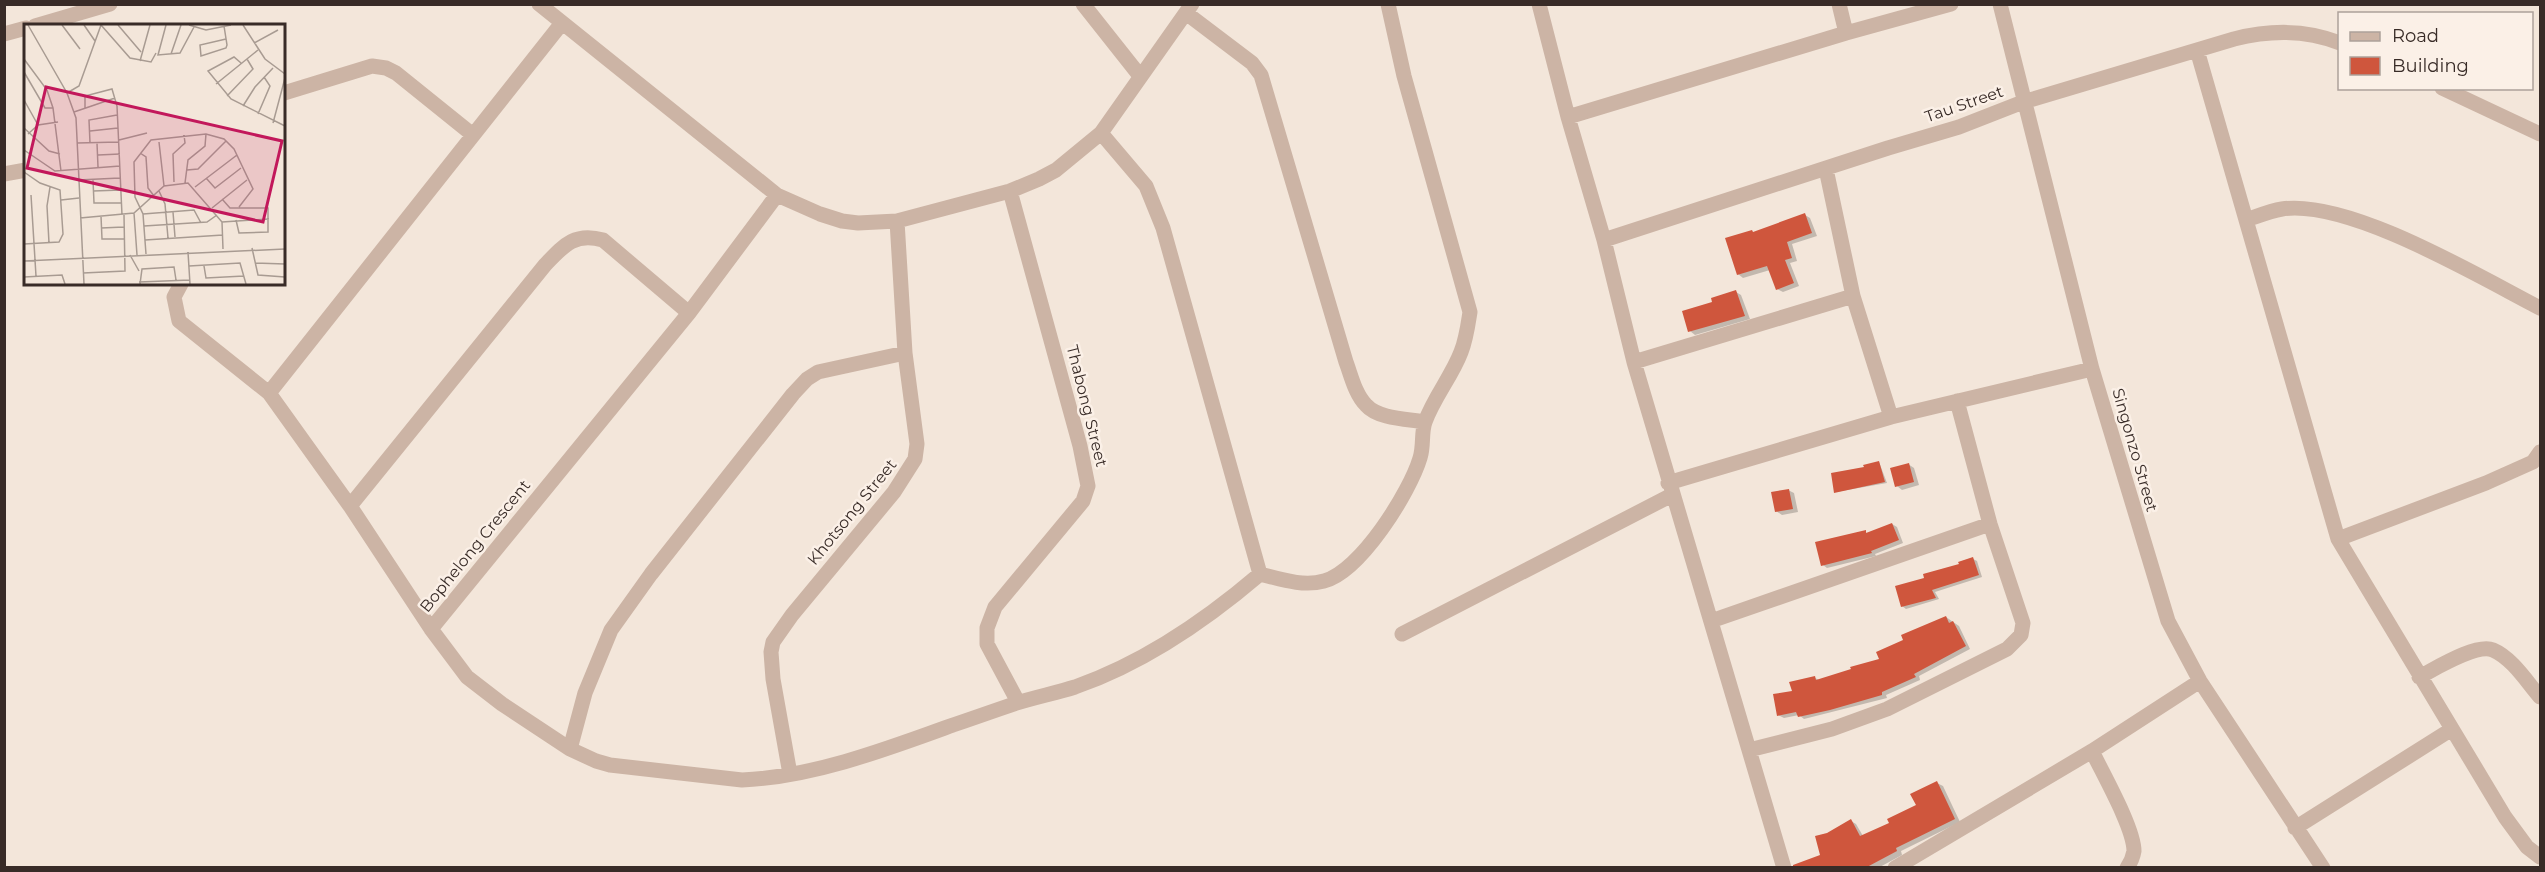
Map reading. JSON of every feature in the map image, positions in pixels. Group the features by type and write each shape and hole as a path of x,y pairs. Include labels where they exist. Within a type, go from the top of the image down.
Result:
{"street":[{"path":"42,24 110,4"},
{"path":"539,4 777,195 820,214 858,223 897,220 1010,191 1056,170 1101,133 1189,9 1252,63 1261,75 1357,391 1366,406 1378,413 1425,422"},
{"path":"1083,4 1140,76"},
{"path":"1101,133 1134,169 1154,203 1260,574 1294,582 1320,582 1340,574 1361,556 1405,492 1421,456 1425,422 1461,352 1470,312 1404,76 1388,4"},
{"path":"1539,4 1670,489 1784,867"},
{"path":"1839,4 1846,33"},
{"path":"1568,117 1846,33 1951,4"},
{"name":"Singonzo Street","path":"2000,4 2092,369 2168,621 2200,681 2295,828 2316,865"},
{"path":"269,393 562,23"},
{"path":"4,34 24,29"},
{"name":"Tau Street","path":"1604,240 1826,170 1888,148 1959,128 2023,102 2258,32 2278,31 2317,36 2338,42"},
{"path":"2197,50 2338,539 2419,677 2518,836 2541,857"},
{"path":"285,94 372,66 386,68 396,73 473,135"},
{"path":"2446,90 2541,134"},
{"path":"4,174 24,170"},
{"path":"1826,170 1852,296 1891,417"},
{"name":"Thabong Street","path":"1010,191 1080,446 1088,486 1083,501 995,606 988,622 987,644 1018,702"},
{"name":"Bophelong Crescent","path":"777,195 689,313 431,629 467,676 502,704 570,749 596,761 742,780 790,774 896,746 1018,702 1075,687 1138,659 1189,630 1223,606 1260,574"},
{"path":"2246,220 2283,209 2311,210 2366,222 2541,308"},
{"name":"Khotsong Street","path":"790,774 773,679 771,652 773,642 792,615 894,492 915,459 917,444 904,354 897,220"},
{"path":"350,506 545,265 564,246 575,239 589,236 603,240 689,313"},
{"path":"180,285 174,297 179,321 269,393 350,506 431,629"},
{"path":"1634,362 1852,296"},
{"path":"570,749 585,693 611,630 651,574 793,394 807,379 818,372 904,354"},
{"path":"1402,634 1670,489 1891,417 2092,369"},
{"path":"1749,750 1832,729 1887,709 1990,660 2016,642 2021,634 2023,623 1990,524 1957,401"},
{"path":"2338,539 2538,462"},
{"path":"1711,621 1990,524"},
{"path":"2419,677 2477,650 2491,649 2502,656 2541,697"},
{"path":"1894,867 2092,751 2200,681"},
{"path":"2295,828 2452,729"},
{"path":"2092,751 2130,831 2134,852 2132,861 2127,867"}],"building":[{"path":"1805,213 1812,233 1787,242 1792,258 1785,260 1794,283 1776,290 1767,266 1737,275 1725,238 1752,230 1753,232"},
{"path":"1736,290 1745,316 1688,332 1682,311 1712,302 1711,298"},
{"path":"1879,461 1885,482 1834,493 1831,473 1864,467 1863,465"},
{"path":"1909,463 1914,482 1895,487 1890,468"},
{"path":"1789,489 1793,509 1775,512 1771,492"},
{"path":"1892,523 1899,540 1871,551 1872,553 1821,566 1815,542 1866,530 1866,533"},
{"path":"1973,557 1979,575 1932,590 1936,598 1901,607 1895,586 1924,578 1923,574 1959,564 1958,562"},
{"path":"1946,616 1949,623 1953,621 1966,646 1914,674 1916,677 1882,692 1882,695 1830,710 1798,717 1796,712 1777,716 1773,694 1792,691 1789,682 1815,676 1816,680 1879,659 1876,652 1903,640 1901,635"},
{"path":"1937,781 1955,819 1896,848 1897,851 1867,867 1793,867 1793,865 1820,855 1815,836 1827,833 1851,819 1860,836 1889,823 1887,819 1916,805 1910,794"}]}
